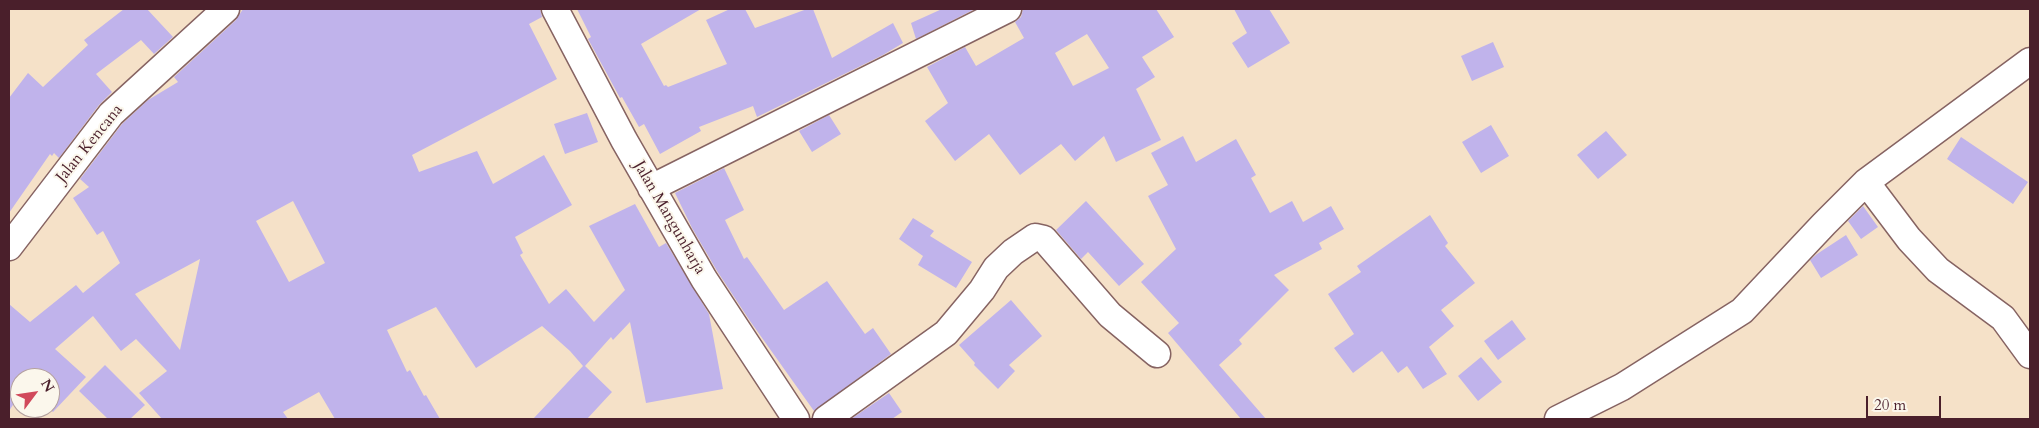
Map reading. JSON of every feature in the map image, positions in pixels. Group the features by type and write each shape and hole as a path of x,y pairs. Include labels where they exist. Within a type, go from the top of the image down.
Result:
{"street":[{"name":"Jalan Kencana","path":"9,247 111,114 226,9"},
{"name":"Jalan Mangunharja","path":"555,9 624,140 704,279 796,419"},
{"path":"651,188 1008,9"},
{"path":"1558,419 1622,388 1742,311 1866,182 2026,70"},
{"path":"1866,182 1910,239 1938,270 2003,318 2030,355"},
{"path":"826,419 946,333 982,290 996,268 1023,244 1035,237 1044,239 1110,315 1157,354"}],"building":[{"path":"124,9 147,9 173,37 154,54 141,40 96,74 112,92 99,105 59,158 54,153 52,156 50,154 9,213 9,98 28,73 43,87 88,45 84,40"},
{"path":"243,9 540,9 542,17 529,24 557,79 412,155 419,172 477,151 493,184 544,155 572,205 515,237 523,253 520,255 549,304 566,289 594,322 625,290 589,226 635,204 659,247 666,243 709,314 723,389 646,403 630,322 613,340 611,337 585,366 612,392 587,419 533,419 583,366 570,351 542,326 476,368 436,307 387,330 407,372 410,370 424,396 426,395 440,419 335,419 319,392 283,412 288,419 162,419 139,393 167,371 136,339 121,351 93,316 55,349 86,377 60,405 60,368 10,368 9,411 9,304 30,322 76,285 83,293 120,263 103,231 97,235 73,198 89,187 80,179 122,124 148,100 178,82 174,77 236,20","holes":["293,201 325,263 289,282 256,221","200,259 180,350 135,294"]},
{"path":"577,9 701,9 641,44 664,86 668,87 727,64 706,20 730,9 745,9 755,28 807,9 813,9 832,58 893,23 903,43 883,55 757,117 753,106 699,127 701,131 660,154 644,124 639,127 622,97 620,98 588,39 591,37"},
{"path":"942,9 975,9 916,39 911,23"},
{"path":"1023,9 1156,9 1174,37 1142,57 1155,77 1136,89 1161,140 1116,162 1104,136 1075,161 1061,144 1020,175 989,134 955,161 925,121 948,103 927,67 965,47 976,66 1024,38 1015,22 1021,17","holes":["1087,34 1109,68 1073,86 1055,53"]},
{"path":"1234,9 1269,9 1290,43 1248,68 1232,43 1247,33"},
{"path":"1493,42 1504,67 1472,81 1461,56"},
{"path":"587,113 598,142 565,154 554,124"},
{"path":"829,115 841,134 812,152 799,131"},
{"path":"1491,125 1509,156 1481,173 1462,142"},
{"path":"1606,131 1627,155 1598,179 1577,155"},
{"path":"1183,136 1196,162 1236,139 1256,175 1251,178 1270,213 1292,201 1303,222 1331,206 1344,229 1319,243 1322,249 1274,275 1289,290 1239,340 1242,344 1219,365 1266,419 1241,419 1168,333 1179,323 1141,282 1176,249 1148,196 1168,185 1151,153"},
{"path":"1961,137 2028,182 2013,204 1947,159"},
{"path":"724,168 744,210 725,220 744,259 747,257 784,310 827,281 865,334 873,328 891,354 814,411 717,271 692,228 675,193"},
{"path":"1086,201 1144,264 1119,286 1088,252 1081,259 1056,230"},
{"path":"1863,206 1878,227 1861,239 1848,221"},
{"path":"1430,215 1448,243 1445,246 1475,283 1441,310 1454,326 1429,347 1447,374 1423,389 1407,366 1398,373 1382,351 1353,373 1334,348 1354,334 1328,294 1361,272 1357,266"},
{"path":"913,218 934,231 930,236 972,262 956,288 918,265 923,256 899,239"},
{"path":"1846,235 1858,255 1821,278 1810,260"},
{"path":"1011,300 1042,336 1009,365 1015,371 998,389 974,365 975,363 959,345"},
{"path":"1512,320 1526,339 1498,360 1484,341"},
{"path":"1481,357 1502,382 1478,401 1458,376"},
{"path":"105,365 145,405 130,419 108,419 79,391"},
{"path":"889,393 902,412 892,419 851,419"}]}
